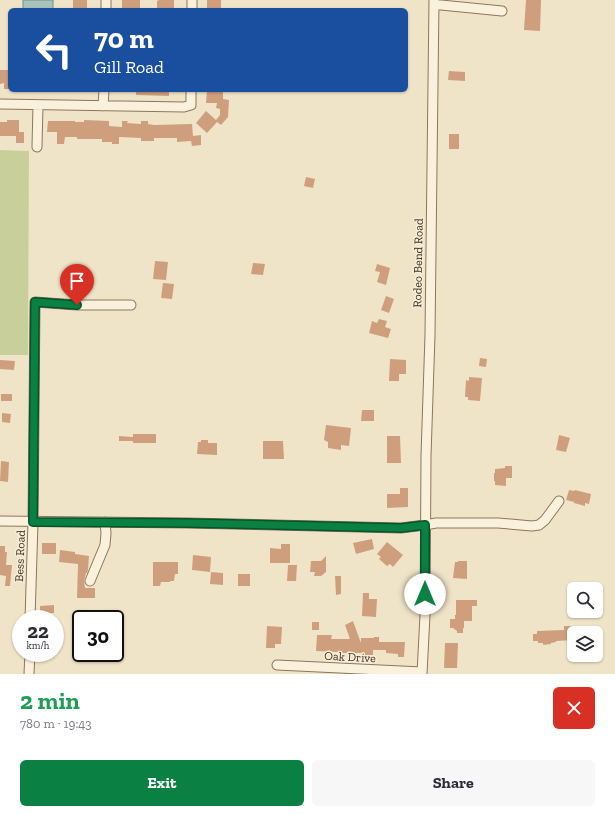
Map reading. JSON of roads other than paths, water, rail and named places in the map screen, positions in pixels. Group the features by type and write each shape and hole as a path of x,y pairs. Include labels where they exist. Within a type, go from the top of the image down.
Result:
{"street":[{"path":"434,3 502,11"},
{"name":"Rodeo Bend Road","path":"422,673 425,615 426,456 430,331 434,3"},
{"path":"103,106 104,92"},
{"path":"0,104 184,107 191,105 191,92"},
{"path":"37,147 38,105"},
{"name":"Bess Road","path":"30,610 33,522 35,302 77,305 131,305"},
{"path":"0,521 401,528 436,523 498,523 532,526 539,525 546,520 559,501"},
{"path":"90,581 105,545 105,522"},
{"path":"29,674 30,662"},
{"name":"Oak Drive","path":"277,665 422,673"}],"water":[{"path":"23,0 53,0 53,8 23,8"}]}
